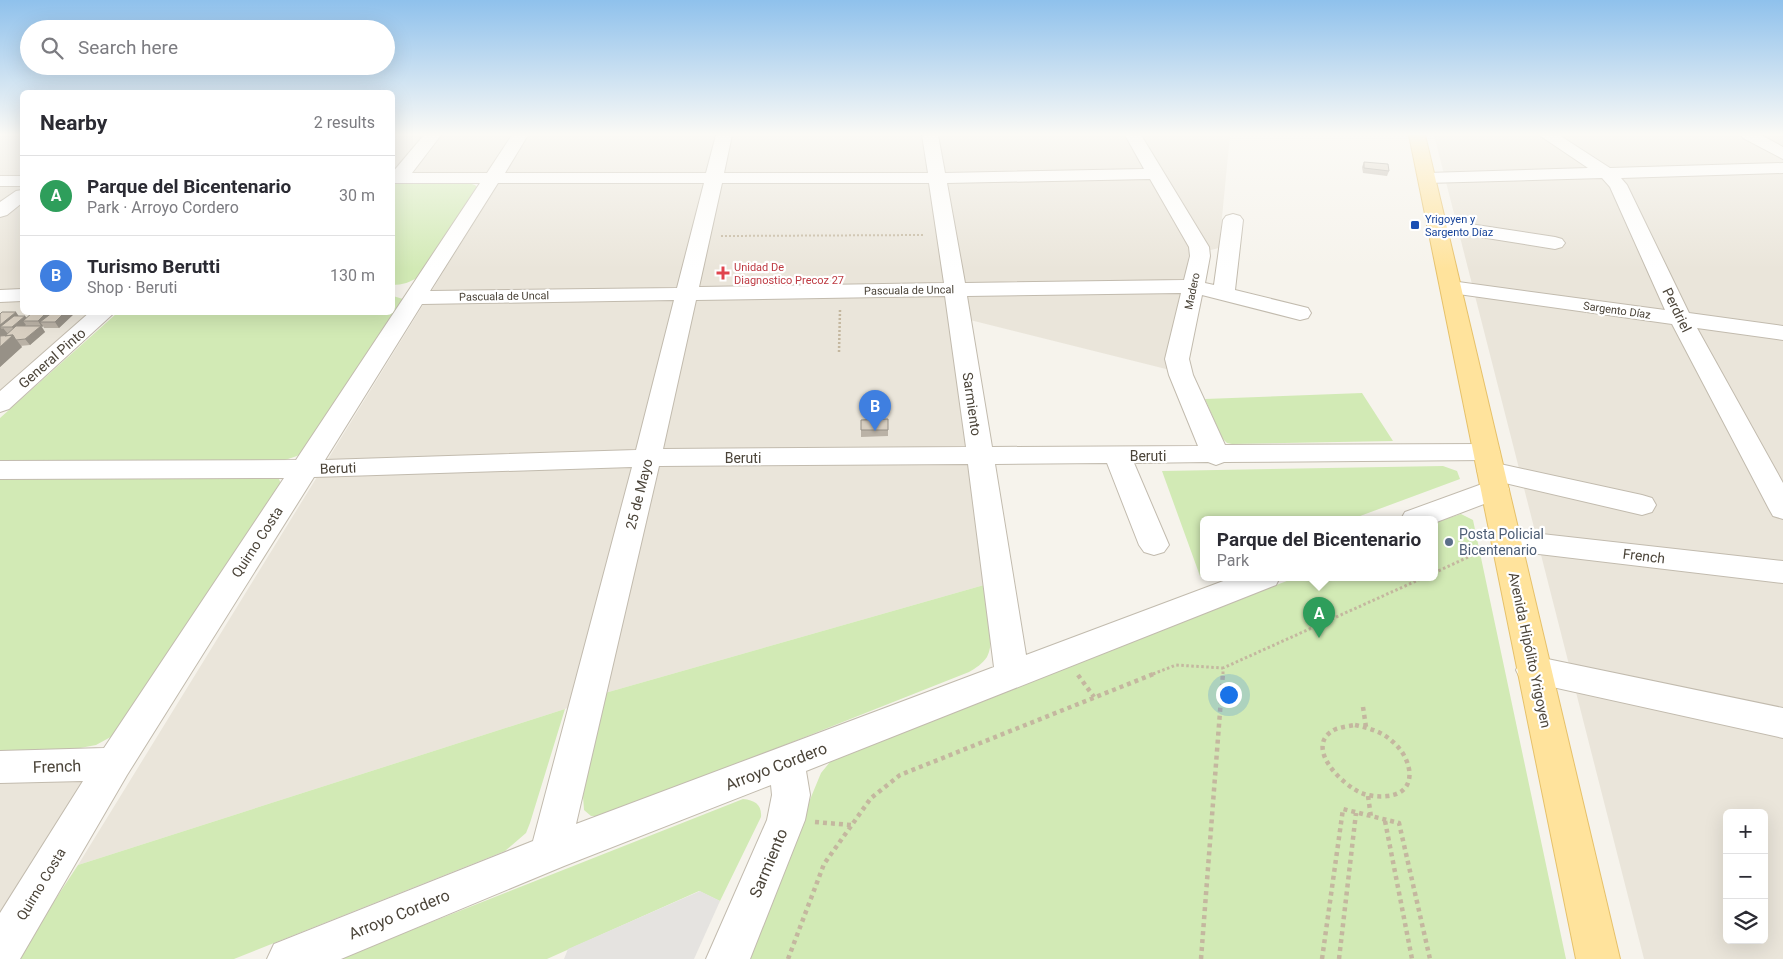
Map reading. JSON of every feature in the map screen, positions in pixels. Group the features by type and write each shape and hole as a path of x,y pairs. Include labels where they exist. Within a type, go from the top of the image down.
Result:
{"main road":[{"name":"Avenida Hipólito Yrigoyen","path":"1427,180 1533,670 1598,959"}],"street":[{"path":"0,181 20,180"},
{"name":"Quirno Costa","path":"0,952 114,764 304,469 409,293 490,180"},
{"name":"25 de Mayo","path":"550,853 648,458 714,180"},
{"name":"Sarmiento","path":"937,180 956,290 1012,674"},
{"name":"Madero","path":"1158,180 1199,247 1200,256 1178,359 1181,375 1216,456"},
{"name":"Perdriel","path":"1613,180 1618,185 1680,318 1783,509"},
{"path":"0,211 20,196"},
{"path":"1224,294 1233,220"},
{"path":"1437,225 1555,243"},
{"name":"Pascuala de Uncal","path":"409,293 687,294 1194,286 1300,313"},
{"name":"Sargento Díaz","path":"1451,287 1783,333"},
{"path":"0,296 20,296"},
{"name":"General Pinto","path":"0,404 101,315"},
{"path":"1118,456 1154,545"},
{"name":"Beruti","path":"0,470 304,469 648,458 1216,456 1491,471 1642,505"},
{"path":"1420,516 1491,471"},
{"name":"French","path":"1508,548 1783,572"},
{"name":"French","path":"1508,548 1783,587"},
{"name":"Arroyo Cordero","path":"289,959 550,853 1255,581"},
{"path":"1533,670 1783,723"},
{"name":"Sarmiento","path":"728,959 786,820 791,795 786,763"},
{"name":"French","path":"0,767 114,764"}],"path":[{"path":"700,236 947,235"},
{"path":"839,352 840,292"},
{"path":"1438,572 1508,548"},
{"path":"788,959 824,864 871,798 900,775 1176,665 1223,668 1416,581"},
{"path":"1202,959 1223,668"},
{"path":"1363,707 1366,727"},
{"path":"1355,725 1366,727 1384,734 1406,756 1411,769 1410,780 1404,790 1394,796 1368,796 1350,788 1329,769 1324,757 1325,737 1332,730 1342,726 1355,725"},
{"path":"1368,796 1371,817"},
{"path":"1322,959 1342,809 1399,824 1430,959"},
{"path":"1339,959 1356,813"},
{"path":"786,820 852,825"},
{"path":"1385,821 1412,959"}],"shaded area":[{"path":"0,180 20,180 20,315 96,315 0,397"},
{"path":"500,180 1226,180 1219,248 1189,255 1170,370 950,315 984,585 605,693 565,709 78,865"},
{"path":"1445,180 1783,180 1783,959 1644,959"},
{"path":"99,774 0,931 0,777"},
{"path":"700,891 720,901 694,959 564,959 568,949"}],"green space":[{"path":"395,182 465,182 475,185 479,189 419,277 395,285"},
{"path":"395,297 403,299 402,307 309,448 297,456 282,461 0,463 0,418 115,315 395,315"},
{"path":"1362,393 1393,441 1227,443 1222,438 1205,399"},
{"path":"1443,466 1457,471 1460,479 1360,516 1200,516 1200,576 1162,471"},
{"path":"266,476 279,479 282,487 118,733 96,745 75,749 0,752 0,479"},
{"path":"1461,514 1473,520 1566,959 744,959 821,773 830,762 840,756 1287,581 1438,581 1438,522"},
{"path":"984,585 991,632 990,650 983,662 969,672 605,816 591,816 584,810 583,796 605,693"},
{"path":"565,709 526,833 505,851 234,959 16,959 78,865"},
{"path":"743,799 759,806 761,817 720,901 699,891 547,959 338,959"}],"building":[{"path":"2,312 16,312 0,325 0,314"},
{"path":"30,315 44,315 38,321 23,321"},
{"path":"49,315 62,315 55,322 40,322"},
{"path":"14,316 25,316 12,327 0,327"},
{"path":"16,326 41,326 25,339 16,340 13,335 5,336"},
{"path":"13,335 0,347 0,336"},
{"path":"888,419 888,430 861,430 861,420"}],"place":[{"name":"Yrigoyen y Sargento Díaz","path":"1415,225"},
{"name":"Unidad De Diagnostico Precoz 27","path":"723,273"},
{"name":"Turismo Berutti","path":"875,431"},
{"name":"Posta Policial Bicentenario","path":"1449,542"},
{"name":"Parque del Bicentenario","path":"1319,638"}]}
